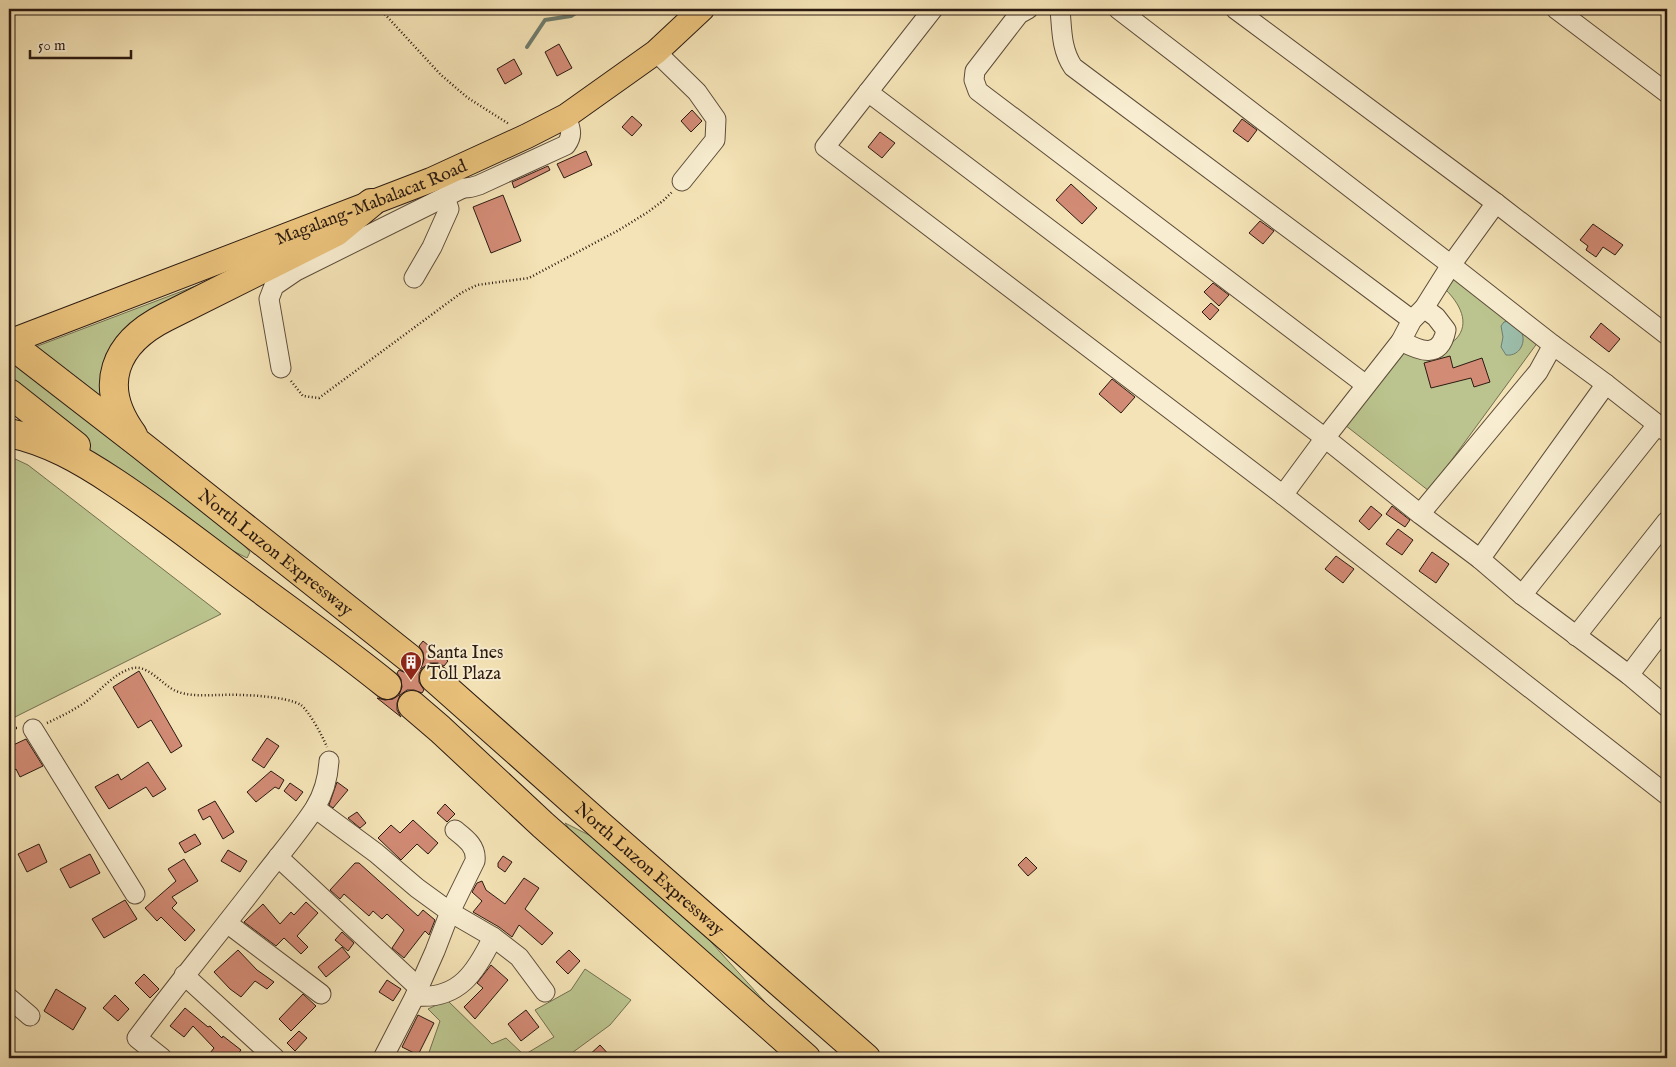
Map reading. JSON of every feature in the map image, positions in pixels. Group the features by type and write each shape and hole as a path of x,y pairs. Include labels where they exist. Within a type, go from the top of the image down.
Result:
{"highway":[{"path":"142,446 123,419 115,400 116,368 122,354 131,341 154,322 336,232 371,203"},
{"name":"North Luzon Expressway","path":"9,343 410,658"},
{"path":"9,393 140,499"},
{"path":"9,433 24,436 71,455 140,499"},
{"name":"North Luzon Expressway","path":"140,499 281,603 387,685"},
{"name":"North Luzon Expressway","path":"434,678 602,828 866,1058"},
{"name":"North Luzon Expressway","path":"412,705 543,825 806,1058"}],"main road":[{"name":"Magalang-Mabalacat Road","path":"9,343 371,203 446,188 527,136 566,116 656,52 702,9"}],"street":[{"path":"933,9 824,147 1283,495 1667,796"},
{"path":"1028,9 1019,14 975,71 974,80 978,91 1366,385"},
{"path":"1060,9 1063,45 1066,57 1073,67 1418,314 1436,317 1446,330 1441,344 1435,349 1428,351 1420,350 1401,341"},
{"path":"1118,9 1451,265 1552,346 1606,384 1662,428 1522,596"},
{"path":"1235,9 1496,203 1667,335"},
{"path":"1556,9 1667,93"},
{"path":"656,52 697,92 716,119 715,140 682,181"},
{"path":"868,92 1325,438 1480,559 1522,596 1629,675 1667,707"},
{"path":"281,368 269,299 274,286 296,271 446,188 470,189 480,186 566,145 571,139 571,130 566,116"},
{"path":"414,278 432,247 449,209 446,188"},
{"path":"1283,495 1401,341 1451,265 1496,203"},
{"path":"1420,514 1538,372 1552,346"},
{"path":"1480,559 1606,384"},
{"path":"1576,636 1667,520"},
{"path":"1629,675 1667,625"},
{"path":"33,729 136,894"},
{"path":"162,1058 137,1038 315,808 326,783 329,761"},
{"path":"315,808 376,853 450,912 494,937 519,957 545,992"},
{"path":"383,1058 436,951 450,912 476,861 473,847 455,830"},
{"path":"278,858 416,992 438,996 455,990 470,976 494,937"},
{"path":"227,923 321,994"},
{"path":"184,975 275,1058"},
{"path":"9,998 30,1016"}],"path":[{"path":"380,9 441,75 468,98 527,136"},
{"path":"281,368 303,396 319,398 461,293 477,285 529,278 567,259 648,212 664,200 682,181"},
{"path":"9,728 33,729 70,712 118,674 136,667 146,669 162,683 176,691 191,695 228,695 286,699 301,706 324,738 329,761"}],"green space":[{"path":"1464,266 1538,342 1429,491 1345,425 1407,344 1441,347 1456,339 1463,326 1463,320 1459,307 1446,290"},
{"path":"222,276 173,307 102,399 35,347"},
{"path":"9,355 225,522 250,552 247,558 190,529 9,388"},
{"path":"9,456 28,465 221,614 9,720"},
{"path":"565,823 599,840 703,933 765,1002 757,1007 596,868"},
{"path":"585,969 631,1000 610,1025 565,1058 427,1058 440,1021 428,1009 447,1000 492,1044 506,1038 524,1055 554,1037 535,1010 571,990"}],"shaded area":[{"path":"1508,321 1518,327 1523,336 1522,346 1516,353 1511,355 1506,355 1501,347 1503,337 1501,326 1504,322"}],"building":[{"path":"559,44 572,68 557,76 545,52"},
{"path":"514,59 522,74 505,84 497,69"},
{"path":"692,110 702,121 691,132 681,121"},
{"path":"632,116 642,125 632,136 622,127"},
{"path":"1242,119 1257,130 1248,142 1233,131"},
{"path":"880,132 895,143 882,158 868,147"},
{"path":"586,151 592,165 564,178 557,164"},
{"path":"548,166 550,170 514,188 512,182"},
{"path":"1071,184 1097,208 1082,224 1056,200"},
{"path":"503,195 521,241 491,253 473,207"},
{"path":"1260,221 1274,231 1263,244 1249,233"},
{"path":"1593,224 1623,245 1615,255 1603,247 1596,257 1586,250 1588,246 1580,240"},
{"path":"1213,283 1229,295 1219,306 1204,292"},
{"path":"1211,303 1219,310 1210,320 1202,312"},
{"path":"1601,323 1620,339 1609,352 1590,337"},
{"path":"1450,356 1453,368 1482,358 1490,382 1474,387 1471,378 1431,388 1424,363"},
{"path":"1112,379 1135,397 1121,413 1099,394"},
{"path":"1371,506 1382,515 1369,530 1359,521"},
{"path":"1392,506 1410,520 1405,527 1386,514"},
{"path":"1398,529 1413,540 1402,555 1386,544"},
{"path":"1432,552 1449,564 1436,583 1419,571"},
{"path":"1336,556 1354,569 1343,583 1325,569"},
{"path":"423,641 448,661 444,666 438,663 430,663 422,668 419,674 419,682 424,690 422,693 407,690 400,695 397,710 401,717 377,698 393,699 399,695 402,687 401,679 397,673 399,670 406,673 414,673 421,668 424,660 423,652 419,646"},
{"path":"139,671 182,746 171,753 151,720 138,728 113,687"},
{"path":"267,738 279,746 264,768 252,760"},
{"path":"26,739 43,766 20,777 16,769 9,774 9,747"},
{"path":"148,762 166,789 153,797 146,787 109,809 95,787 118,774 121,780"},
{"path":"271,771 284,780 279,789 275,787 256,802 247,792"},
{"path":"337,782 348,790 333,808 329,805"},
{"path":"290,783 303,792 296,801 284,791"},
{"path":"215,801 234,832 223,839 210,816 203,820 198,810"},
{"path":"445,804 455,814 447,822 437,813"},
{"path":"357,812 366,823 360,828 348,818"},
{"path":"413,820 438,843 428,854 417,844 401,860 378,838 391,825 400,833"},
{"path":"195,834 201,844 185,853 179,843"},
{"path":"39,844 47,862 27,872 18,854"},
{"path":"228,850 247,861 240,872 221,861"},
{"path":"90,854 100,873 70,888 60,869"},
{"path":"503,856 512,862 505,872 498,867 498,863"},
{"path":"1026,857 1037,868 1028,876 1018,865"},
{"path":"184,859 198,881 172,897 177,903 172,908 195,930 185,941 161,917 157,921 145,908 176,881 168,869"},
{"path":"355,863 359,863 418,916 423,910 435,920 429,935 425,931 404,958 392,948 404,930 387,914 382,919 373,911 369,916 344,894 340,899 330,890"},
{"path":"524,878 539,888 525,909 553,933 542,945 519,925 512,937 473,912 482,901 472,892 477,883 482,881 486,890 505,904"},
{"path":"125,900 137,919 104,938 92,919"},
{"path":"306,902 318,913 297,936 308,947 301,954 284,938 276,946 244,922 263,904 280,924 291,912 294,915"},
{"path":"342,932 354,943 348,951 335,940"},
{"path":"342,947 350,957 326,977 318,967"},
{"path":"238,950 257,970 274,982 267,989 255,981 241,997 230,989 214,972"},
{"path":"569,950 580,961 568,974 556,962"},
{"path":"491,965 508,980 475,1019 464,1007 483,988 477,983"},
{"path":"144,974 159,989 150,998 135,983"},
{"path":"387,980 401,989 393,1001 379,992"},
{"path":"56,989 86,1008 73,1030 44,1011"},
{"path":"303,994 316,1006 291,1031 279,1019"},
{"path":"115,995 129,1009 118,1021 103,1008"},
{"path":"185,1008 208,1027 210,1026 222,1038 223,1036 241,1050 235,1058 216,1058 210,1053 214,1048 193,1026 184,1037 170,1026"},
{"path":"526,1010 539,1027 521,1041 508,1024"},
{"path":"418,1015 434,1023 418,1055 402,1047"},
{"path":"299,1031 307,1038 295,1051 287,1043"},
{"path":"600,1045 612,1058 586,1058"}],"waterway":[{"path":"527,47 545,20 571,16 582,9"}],"place":[{"name":"Santa Ines Toll Plaza","path":"411,681"}]}
